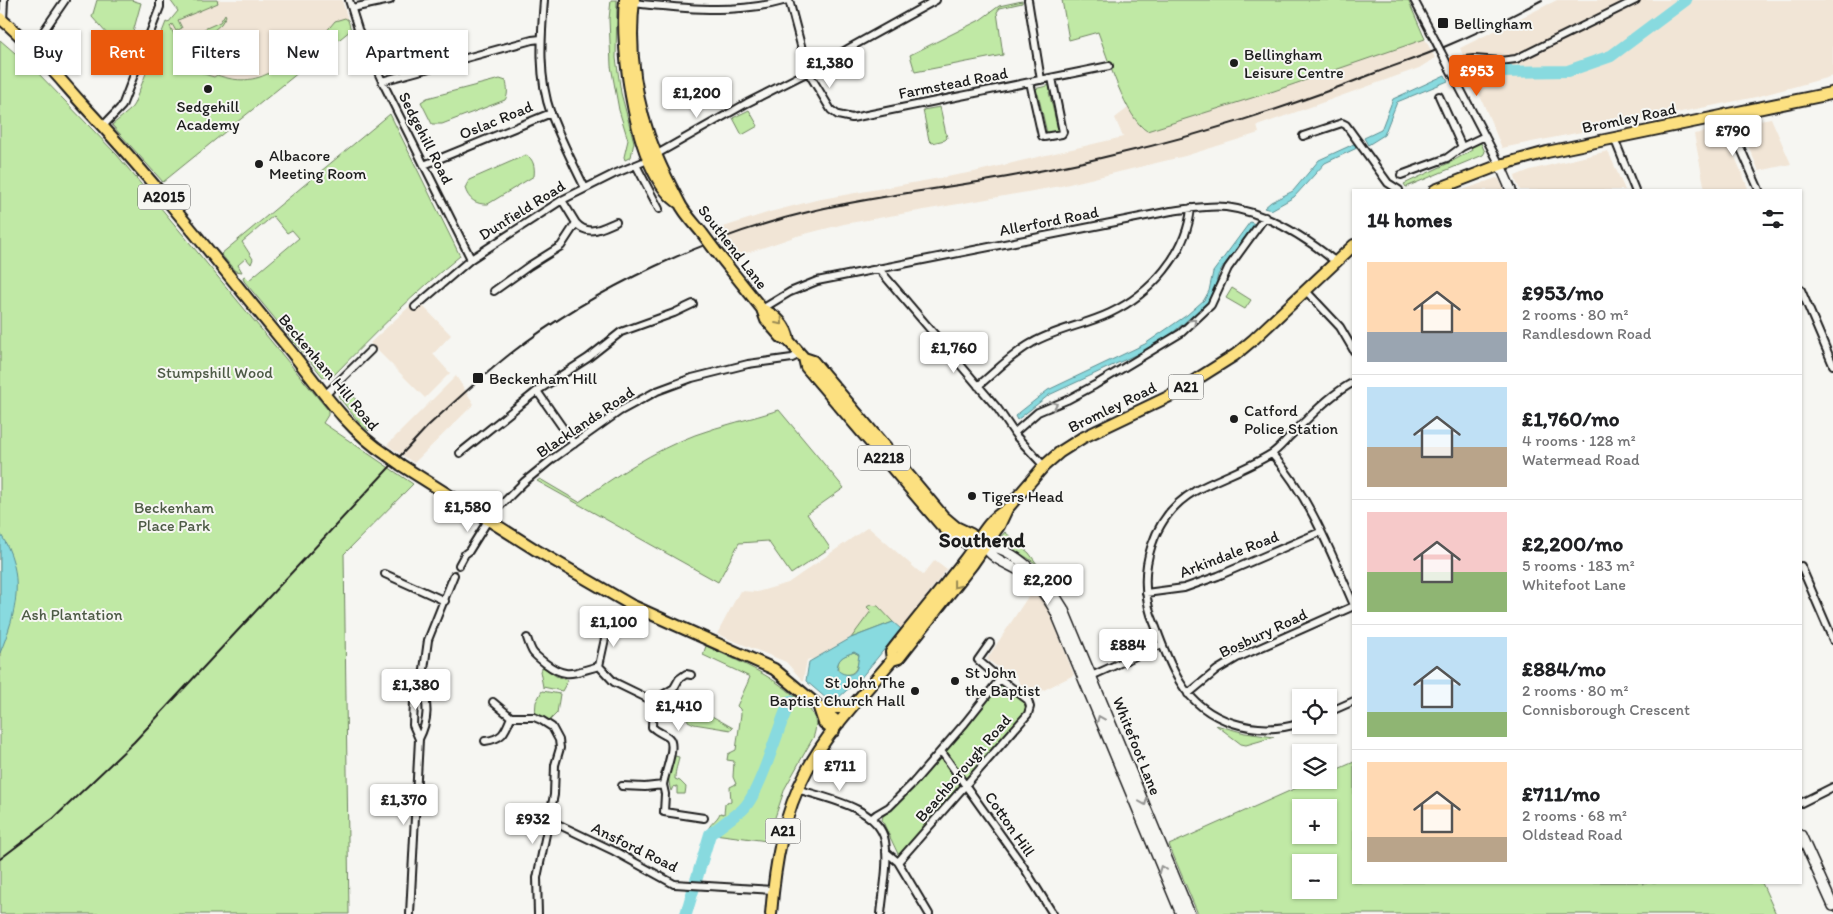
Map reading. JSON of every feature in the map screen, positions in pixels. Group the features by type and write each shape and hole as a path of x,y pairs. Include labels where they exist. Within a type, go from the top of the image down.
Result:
{"highway":[{"name":"Bromley Road","path":"1726,115 1833,93"}],"main road":[{"name":"Southend Lane","path":"629,1 635,78 652,157 679,203 762,309 766,320 781,338 789,341 802,356 813,361 866,431 933,510 950,523 971,534 980,544"},
{"name":"Beckenham Hill Road","path":"1,20 15,33"},
{"name":"Beckenham Hill Road","path":"57,75 178,214 325,395 370,444 489,521 631,605 774,670 819,708 824,723 836,727"},
{"name":"Bromley Road","path":"1438,189 1500,166 1547,152 1726,115"},
{"name":"Bromley Road","path":"771,914 778,851 797,789 808,768 853,705 892,660 891,652 964,560 980,544 996,515 1007,509 1044,466 1060,452 1082,438 1170,396 1224,363 1254,339 1352,247"},
{"path":"819,708 839,708 853,705"}],"street":[{"path":"0,1 4,0 1,20"},
{"path":"44,30 65,0"},
{"path":"103,126 122,106 160,7 160,0"},
{"name":"Sedgehill Road","path":"349,0 358,29 382,81 471,259"},
{"path":"352,8 390,0"},
{"path":"544,0 541,39 544,79 551,113 584,188"},
{"path":"629,1 726,10 746,9 788,0"},
{"name":"Farmstead Road","path":"788,0 808,72 831,110 838,115 848,118 1109,66"},
{"name":"Dunfield Road","path":"415,307 471,259 562,200 652,157 742,105 808,72 936,0"},
{"path":"1028,0 1040,80"},
{"path":"1414,0 1511,189"},
{"path":"1449,68 1469,59 1480,58 1500,61 1516,59 1636,0"},
{"path":"382,81 541,39"},
{"path":"1030,82 1044,138 1062,134 1063,132 1052,78"},
{"path":"1439,96 1462,147"},
{"name":"Oslac Road","path":"424,165 551,113"},
{"path":"1726,115 1759,189"},
{"path":"1304,136 1342,123 1346,125 1388,183 1397,189"},
{"path":"1401,175 1447,158 1462,147 1485,136"},
{"path":"1614,138 1636,189"},
{"path":"636,165 659,209"},
{"path":"562,200 580,228 596,231 616,222"},
{"name":"Allerford Road","path":"762,309 790,292 817,281 1192,208 1226,207 1265,217 1300,237 1336,262"},
{"path":"978,386 1032,342 1110,313 1141,293 1168,266 1177,252 1191,217 1192,208"},
{"path":"1014,433 1038,412 1067,400 1095,385 1181,333 1211,305 1228,268 1265,217"},
{"path":"494,291 561,246 576,223"},
{"path":"878,268 978,386 1014,433 1044,466"},
{"path":"1306,290 1340,327 1352,348"},
{"path":"1802,292 1833,365"},
{"path":"460,453 537,391 588,358 620,332 674,313 693,304"},
{"path":"325,395 371,350"},
{"name":"Blacklands Road","path":"459,565 465,554 469,553 492,514 524,482 620,411 657,392 722,369 802,356"},
{"path":"1292,724 1269,728 1234,724 1214,715 1188,694 1180,682 1150,615 1145,571 1151,546 1159,528 1171,512 1194,492 1272,454 1335,392 1352,383"},
{"path":"537,391 574,444"},
{"path":"1272,454 1297,486 1352,602"},
{"name":"Arkindale Road","path":"1146,593 1184,588 1210,579 1320,532"},
{"name":"Whitefoot Lane","path":"980,544 993,546 1026,565 1049,587 1063,608 1088,678 1181,914"},
{"path":"1802,568 1833,640"},
{"path":"385,574 445,601"},
{"path":"419,739 413,725 414,702 422,684 428,640 454,578"},
{"path":"599,666 606,634 614,625 623,620 631,605"},
{"name":"Bosbury Road","path":"1188,694 1217,670 1237,658 1352,607"},
{"path":"527,638 533,654 550,668 562,674 599,666"},
{"path":"990,644 978,660 1000,679"},
{"path":"1088,678 1162,644"},
{"path":"599,666 614,682 653,702"},
{"path":"653,702 674,688 679,679 686,674 691,674"},
{"name":"Whitefoot Lane","path":"1088,678 1190,914"},
{"name":"Beachborough Road","path":"872,818 889,807 941,751 1000,679 1026,697 1030,704 1030,711 898,862"},
{"path":"410,914 419,739 426,725 427,702 422,684"},
{"path":"493,702 511,717 541,720 552,727 559,740 560,748 554,776 554,795 538,878 538,914"},
{"path":"653,702 652,727 658,733 667,736 672,744 664,776 664,812 704,818"},
{"path":"1337,708 1352,702"},
{"path":"485,741 495,740 504,732 511,717"},
{"name":"Cotton Hill","path":"941,751 1023,866 1052,914"},
{"path":"622,786 645,787 663,785"},
{"path":"1802,802 1833,787"},
{"path":"797,789 854,808 872,818 885,840 886,852 881,914"},
{"name":"Ansford Road","path":"549,820 614,851 674,884 700,884 773,890"},
{"path":"1802,837 1833,906"},
{"path":"886,852 898,862 929,914"}],"shaded area":[{"name":"Sedgehill Academy","path":"170,0 342,0 351,30 348,30 348,32 338,41 338,30 269,30 269,75 295,75 163,182 112,125 130,110 134,104 145,75 163,75 163,30 166,22 168,23 178,11"},
{"path":"1557,0 1833,0 1833,76 1756,97 1502,148 1460,48"},
{"path":"1425,39 1435,58 1419,68 1257,126 1259,133 1185,156 1061,186 844,224 797,236 732,258 711,231 770,212 816,200 974,172 1123,137 1115,118 1128,108 1142,128 1147,131 1274,91"},
{"path":"1771,118 1791,164 1759,171 1739,124"},
{"path":"1719,129 1725,133 1748,188 1705,189 1694,134"},
{"path":"1608,151 1625,189 1520,189 1515,176 1530,170"},
{"path":"1496,178 1499,179 1504,189 1466,189"},
{"path":"410,306 416,312 423,306 451,335 433,354 450,373 425,398 370,343"},
{"path":"456,376 474,404 414,463 387,445"},
{"path":"868,527 923,575 935,560 947,569 901,629 893,622 851,638 814,660 807,660 803,681 786,662 717,634 740,591 757,592 788,583"},
{"path":"1033,589 1049,611 1074,675 1032,696 1020,685 1015,673 1009,676 987,659"}],"green space":[{"path":"97,0 131,0 141,3 134,30 104,30 92,17"},
{"path":"170,0 217,0 218,3 178,20 182,28 178,30 175,30 172,24 170,26 173,32 173,75 207,75 214,77 217,75 245,80 269,73 269,75 295,75 163,182 112,125 130,110 134,104 145,75 163,75 163,30 166,22 168,23 178,11"},
{"path":"611,0 617,0 616,58 621,93 634,142 631,157 625,160 628,140 619,110 611,66 609,19"},
{"name":"Bellingham Leisure Centre","path":"1062,0 1408,0 1425,39 1274,91 1147,131 1139,124 1125,101 1098,32 1069,40"},
{"path":"1022,1 1022,3 1000,8 997,12 1003,55 915,72 910,55 980,20 999,6"},
{"path":"225,14 226,16 221,24 214,30 202,30 220,22"},
{"path":"345,18 348,20 351,30 348,30 348,32 338,41 338,30 328,30 335,21"},
{"name":"Beckenham Place Park","path":"0,40 15,53 15,75 40,75 117,155 328,410 328,415 323,423 413,484 344,554 349,914 0,914"},
{"path":"500,79 506,81 507,93 505,100 442,124 432,124 421,102 427,98"},
{"path":"1051,85 1053,91 1049,92 1058,130 1047,133 1038,94 1035,94 1034,89"},
{"path":"940,107 947,138 932,143 929,140 923,110"},
{"path":"749,110 758,126 742,135 733,118"},
{"path":"390,114 460,256 411,299 334,375 323,377 244,281 243,277 245,276 249,280 299,238 292,230 287,233 273,216 242,242 253,259 251,264 246,258 238,265 242,272 235,271 221,254"},
{"path":"1480,141 1485,152 1483,155 1406,187 1404,184 1451,162 1472,150 1469,145"},
{"path":"526,155 533,164 534,176 488,204 476,202 468,195 465,188 469,180"},
{"path":"1232,288 1251,300 1245,309 1226,298"},
{"path":"344,390 350,390 355,398 369,431 361,425 338,396"},
{"path":"779,410 844,488 807,514 830,548 791,574 768,541 739,543 718,582 537,481 540,479 579,502 635,465 679,441"},
{"path":"1005,532 1029,553 1037,564 1002,542 1000,538"},
{"path":"870,605 878,606 893,622 851,638 871,611 867,607"},
{"path":"706,646 753,669 787,689 810,710 815,720 816,726 813,738 785,788 767,841 707,833 709,827 720,813 724,814 725,804 731,801 730,787 736,784 733,777 734,761 727,760 728,754 736,750 741,714 737,706 750,677 703,655"},
{"path":"854,652 859,655 855,670 850,674 842,674 838,671 839,660"},
{"path":"543,667 556,676 568,680 562,691 543,687 540,671"},
{"path":"1002,683 1025,701 1027,711 901,855 898,854 882,820 883,816 890,811 947,749 999,684"},
{"path":"542,691 560,694 557,713 550,720 535,714 536,702"},
{"path":"691,708 703,711 733,728 731,730 694,724 688,721 688,714"},
{"path":"1216,725 1245,733 1274,737 1246,745 1241,744"},
{"path":"675,756 679,757 675,779 686,787 685,794 677,794 677,786 673,787 671,791 670,769"},
{"path":"1352,763 1352,884 1762,884 1776,914 1198,914 1169,845 1294,789 1337,789 1337,769"}],"water":[{"path":"1445,75 1448,81 1397,102 1384,135 1368,145 1364,138 1381,130 1393,99"},
{"path":"1356,143 1359,147 1325,163 1294,197 1271,210 1264,208 1271,202 1293,191 1319,160"},
{"path":"1250,222 1255,224 1222,268 1208,303 1171,334 1148,349 1049,395 1017,420 1015,416 1048,390 1145,344 1187,315 1204,300 1209,291 1213,272"},
{"path":"0,533 13,563 16,593 11,623 0,653"},
{"path":"893,622 901,629 855,685 834,701 827,699 806,681 809,662 851,638","holes":["854,652 859,655 854,673 845,674 837,669 840,659 844,656"]}],"waterway":[{"path":"1497,72 1568,71 1611,56 1686,0"},
{"path":"741,811 748,803 762,776 790,701"},
{"path":"686,914 710,834 735,815"}],"railway":[{"path":"0,859 54,818 134,742 428,426 510,354 543,330 616,286 655,266 695,249 735,234 816,210 1073,164 1143,148 1244,120 1310,98 1435,51 1542,0"}],"place":[{"name":"Bellingham","path":"1443,23"},
{"name":"Bellingham Leisure Centre","path":"1234,63"},
{"name":"Sedgehill Academy","path":"208,89"},
{"name":"Albacore Meeting Room","path":"259,164"},
{"name":"Beckenham Hill","path":"478,378"},
{"name":"Catford Police Station","path":"1234,419"},
{"name":"Tigers Head","path":"972,496"},
{"name":"St John the Baptist","path":"955,681"},
{"name":"St John The Baptist Church Hall","path":"915,691"}],"district":[{"name":"Southend","path":"982,539"}],"park label":[{"name":"Stumpshill Wood","path":"215,372"},
{"name":"Ash Plantation","path":"72,614"}]}
